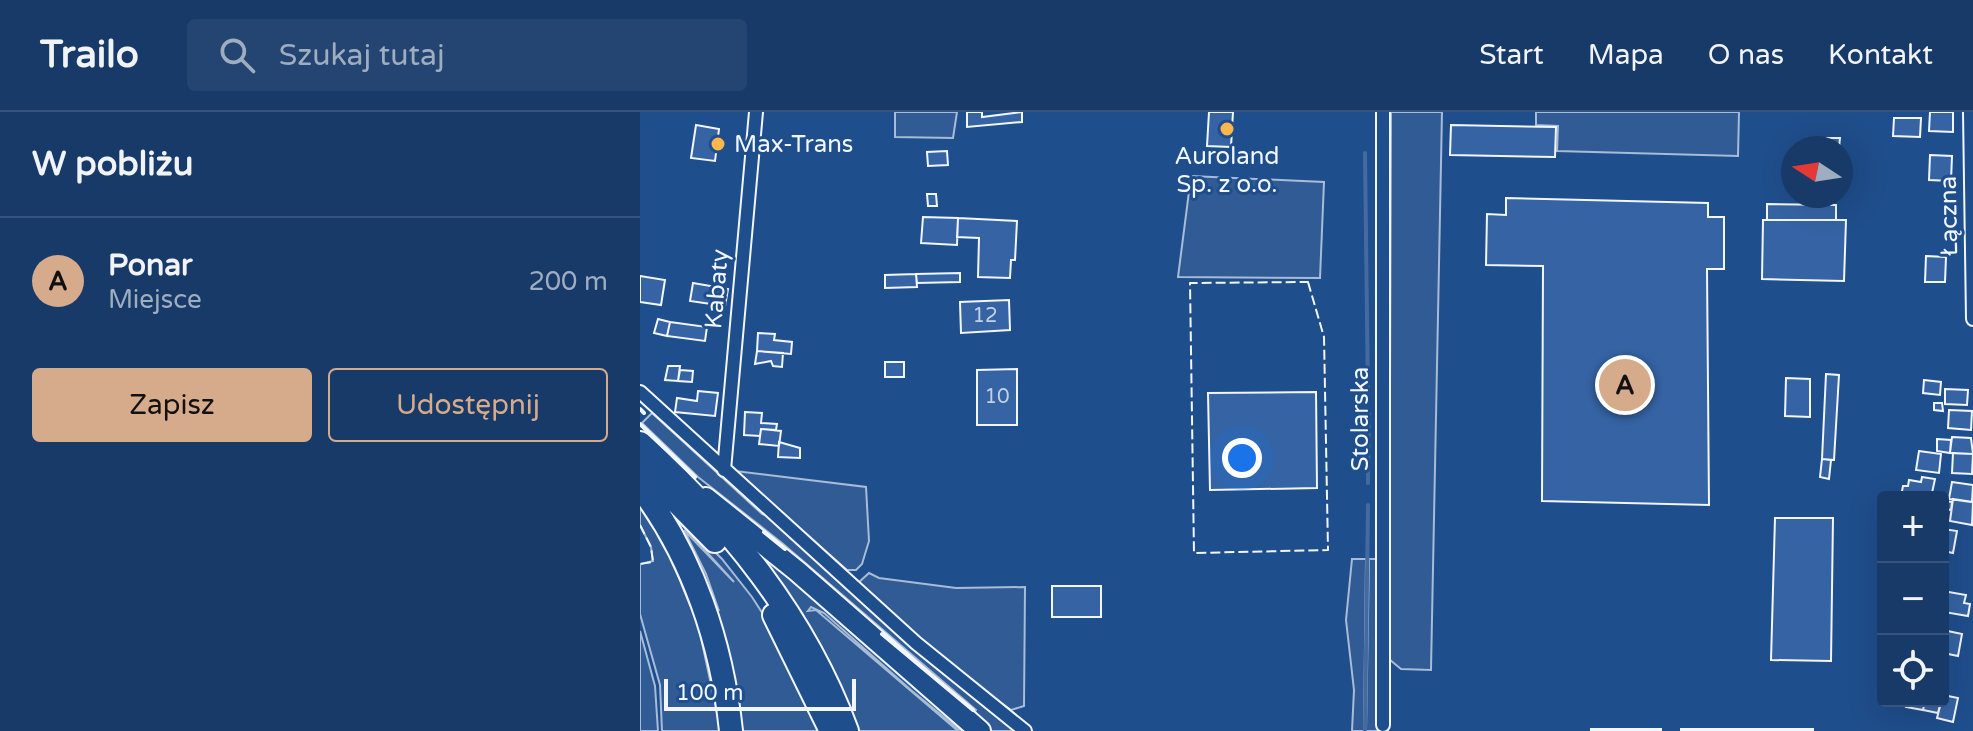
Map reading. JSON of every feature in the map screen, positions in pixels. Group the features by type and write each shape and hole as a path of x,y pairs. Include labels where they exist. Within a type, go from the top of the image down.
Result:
{"highway":[{"path":"640,443 797,571 980,731"},
{"path":"640,465 708,533 772,612 831,731"},
{"path":"669,469 753,562 784,602 813,652 847,731"},
{"path":"640,487 684,559 704,608 724,679 731,731"}],"street":[{"name":"Kabaty","path":"724,470 756,112"},
{"name":"Stolarska","path":"1383,112 1383,725"},
{"name":"Łączna","path":"1970,112 1973,319"},
{"path":"640,392 916,643 1025,731"}],"shaded area":[{"path":"895,112 957,112 953,138 895,137"},
{"path":"1391,112 1442,112 1431,670 1401,669 1389,659"},
{"path":"1536,112 1739,112 1738,156 1557,151 1558,126 1536,125"},
{"path":"1191,176 1324,182 1320,278 1178,277"},
{"path":"652,413 762,514 779,520 1016,731 991,731 973,715 976,710 782,543 698,477 642,423"},
{"path":"735,471 866,487 869,541 862,564 856,570 847,570"},
{"path":"648,485 722,559 752,597 772,628 823,731 737,731","holes":["682,525 734,582 684,530 706,574 719,611 678,527"]},
{"path":"640,507 662,537 698,624 721,731 662,731 660,685 640,614 640,564 653,561 651,547 640,525"},
{"path":"760,553 967,731 961,731 824,613 811,607 808,611 816,610 958,731 857,731 803,615"},
{"path":"1352,559 1366,559 1364,731 1352,731 1354,690 1346,620"},
{"path":"1369,559 1377,559 1376,675 1378,729 1383,731 1366,731"},
{"path":"869,573 879,578 956,588 1025,587 1024,706 1011,710 942,661 858,583"},
{"path":"640,631 655,686 658,731 640,731"}],"building":[{"path":"967,112 982,112 982,117 1022,112 1022,122 967,127"},
{"path":"1209,112 1233,112 1231,147 1207,146"},
{"path":"1930,112 1953,112 1953,132 1929,131"},
{"path":"1894,118 1921,118 1920,137 1893,136"},
{"path":"696,125 719,129 715,161 691,158"},
{"path":"1451,125 1556,127 1555,157 1450,155"},
{"path":"947,151 948,165 928,166 927,152"},
{"path":"1930,155 1952,156 1951,181 1929,180"},
{"path":"927,194 936,194 937,206 928,206"},
{"path":"1506,198 1708,203 1708,217 1724,217 1724,269 1707,269 1709,505 1542,501 1543,266 1486,265 1487,214 1506,215"},
{"path":"1767,204 1781,204 1781,208 1836,208 1836,220 1767,220"},
{"path":"923,217 958,218 957,245 921,243"},
{"path":"958,218 1017,221 1015,260 1011,260 1010,278 978,277 979,238 957,237"},
{"path":"1763,220 1846,220 1844,281 1762,279"},
{"path":"1926,256 1946,257 1945,282 1925,282"},
{"path":"960,273 960,282 917,283 916,274"},
{"path":"916,274 917,287 885,288 885,275"},
{"path":"640,276 665,280 661,305 640,302"},
{"path":"693,283 728,289 725,306 690,301"},
{"path":"1009,300 1010,330 961,333 960,302"},
{"path":"658,319 670,322 667,336 654,333"},
{"path":"670,322 707,327 705,341 667,336"},
{"path":"758,333 775,334 774,340 792,342 791,354 757,351"},
{"path":"757,351 783,353 782,367 773,366 771,361 755,364"},
{"path":"885,362 904,362 904,377 885,377"},
{"path":"668,366 680,366 678,381 665,380"},
{"path":"1017,369 1017,425 977,425 977,370"},
{"path":"680,370 693,371 692,382 678,381"},
{"path":"1826,374 1839,375 1834,460 1822,459"},
{"path":"1786,378 1810,379 1810,417 1785,416"},
{"path":"1924,380 1941,382 1940,395 1923,393"},
{"path":"1945,389 1968,390 1967,405 1945,404"},
{"path":"698,391 718,393 715,416 675,412 677,398 697,401"},
{"path":"1316,392 1317,488 1210,490 1208,393"},
{"path":"1934,403 1942,403 1943,411 1934,410"},
{"path":"1949,410 1972,411 1971,430 1948,428"},
{"path":"745,412 762,413 761,423 777,424 776,430 761,429 760,436 744,435"},
{"path":"761,429 781,431 779,446 759,444"},
{"path":"1952,437 1971,438 1973,454 1950,453"},
{"path":"1937,439 1951,440 1950,453 1937,451"},
{"path":"779,442 800,448 800,458 778,457"},
{"path":"1919,451 1941,454 1939,473 1916,470"},
{"path":"1953,453 1973,454 1972,474 1952,473"},
{"path":"1822,459 1831,460 1829,479 1820,477"},
{"path":"1922,477 1935,479 1932,491 1902,491 1909,480 1921,482"},
{"path":"1952,482 1973,485 1972,502 1949,499"},
{"path":"1953,499 1973,502 1972,525 1950,521"},
{"path":"1775,518 1833,518 1831,661 1771,660"},
{"path":"1949,530 1957,531 1953,553 1949,552"},
{"path":"1052,586 1101,586 1101,617 1052,617"},
{"path":"1949,592 1966,595 1964,603 1970,604 1968,616 1949,613"},
{"path":"1949,631 1962,634 1958,656 1949,654"},
{"path":"1949,696 1958,698 1953,722 1937,718 1940,707 1949,707"},
{"path":"1924,707 1940,707 1938,713 1923,710"},
{"path":"1661,729 1661,731 1591,731"},
{"path":"1813,729 1813,731 1681,731"}],"waterway":[{"path":"1365,153 1368,400"},
{"path":"1368,483 1369,413"},
{"path":"1365,731 1368,505"}],"fence":[{"path":"1308,282 1324,337 1328,550 1194,553 1190,283 1308,282"},
{"path":"640,525 651,547 653,562 640,564"}],"wall":[{"path":"640,409 644,413"},
{"path":"640,424 695,477"},
{"path":"764,532 785,549"},
{"path":"882,634 973,710"}],"place":[{"name":"Auroland Sp. z o.o.","path":"1227,129"},
{"name":"Max-Trans","path":"718,144"},
{"name":"Ponar","path":"1625,385"}]}
